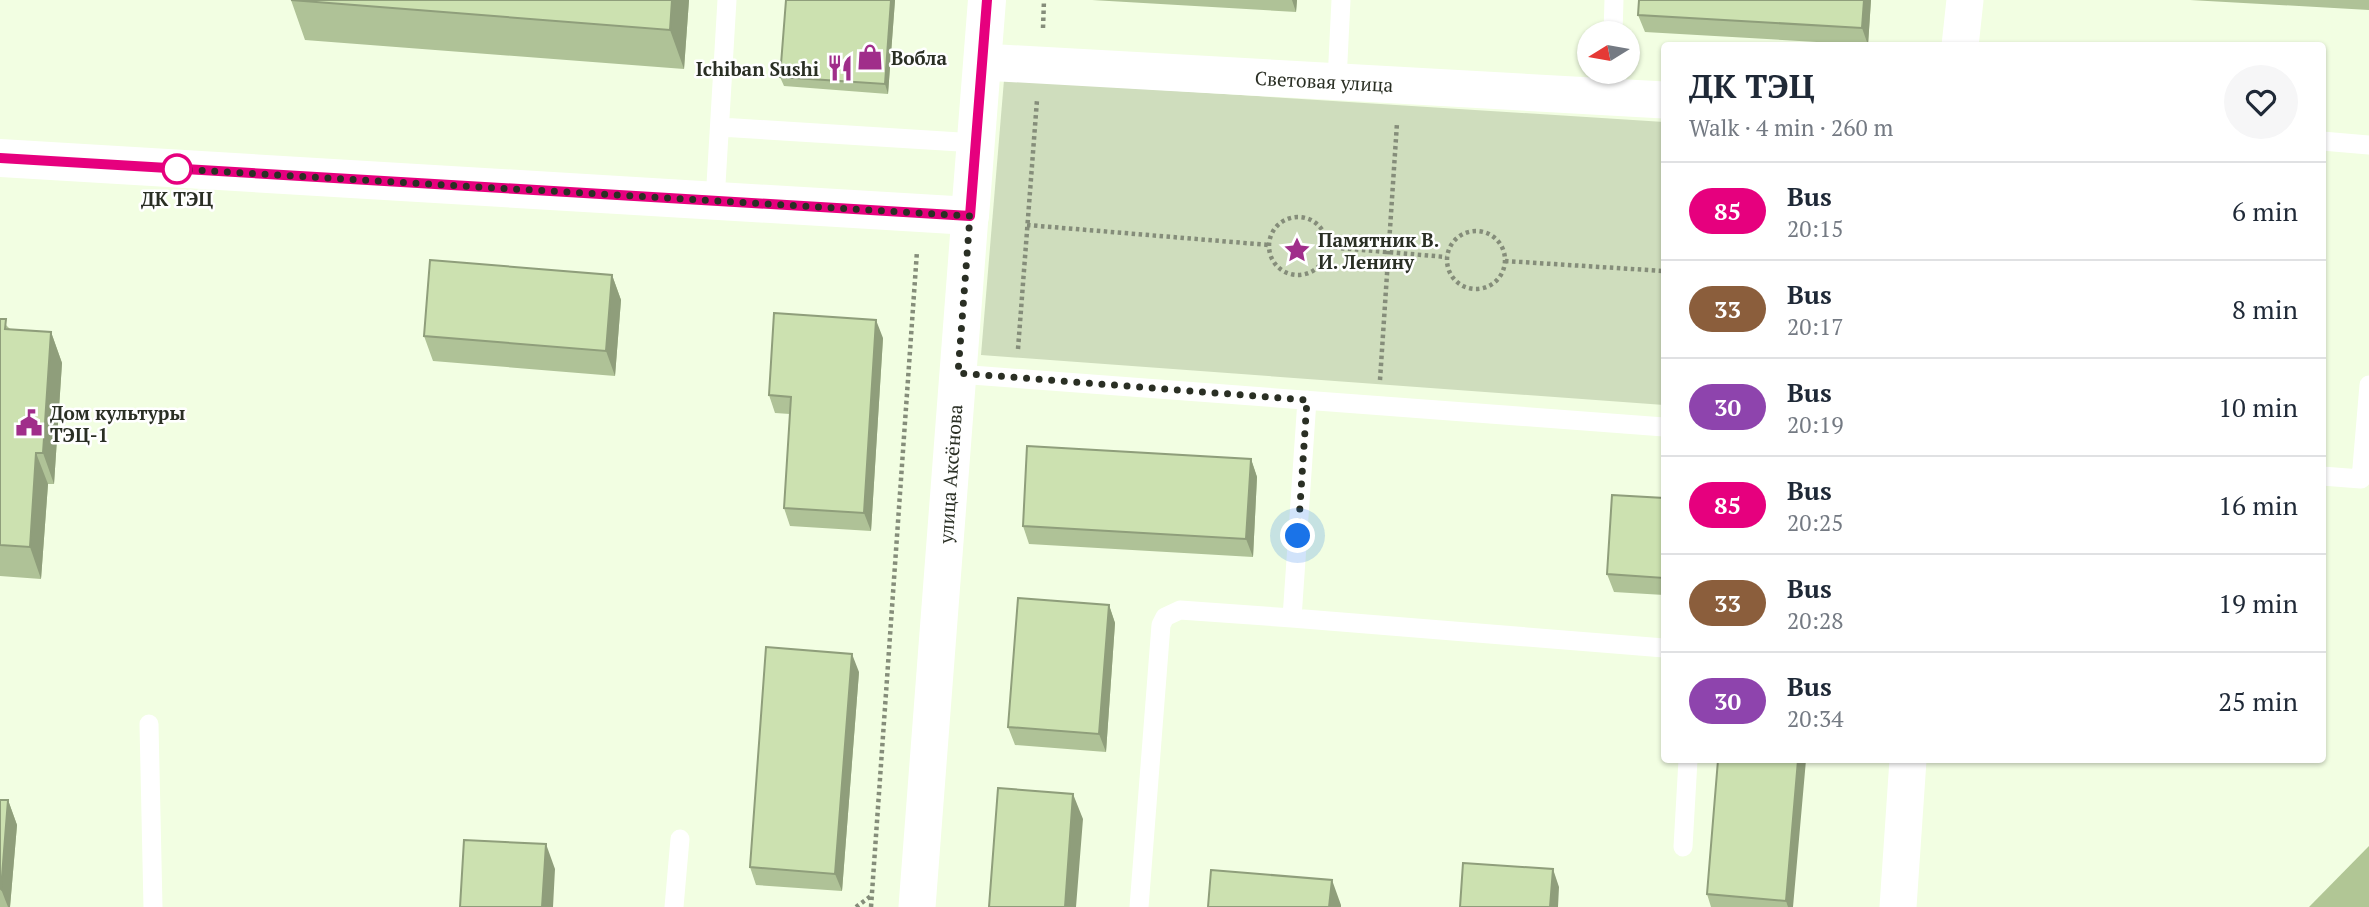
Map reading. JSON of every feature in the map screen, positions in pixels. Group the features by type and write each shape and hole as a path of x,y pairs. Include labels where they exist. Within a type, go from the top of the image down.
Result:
{"street":[{"name":"улица Аксёнова","path":"917,907 987,0"},
{"path":"1960,42 1965,0"},
{"name":"Световая улица","path":"983,62 1400,85 1610,84 1661,99"},
{"path":"0,158 970,216"},
{"path":"1898,907 1908,763"}],"lane":[{"path":"715,201 727,0"},
{"path":"1336,81 1341,0"},
{"path":"1613,21 1614,0"},
{"path":"720,128 976,143"},
{"path":"2326,141 2369,145"},
{"path":"958,373 1661,427"},
{"path":"2326,476 2361,479 2369,386"},
{"path":"1292,618 1307,400"},
{"path":"1139,907 1161,625 1165,618 1180,610 1661,648"},
{"path":"149,724 153,907"},
{"path":"1683,847 1688,763"},
{"path":"674,907 680,839"}],"path":[{"path":"1016,378 1044,0"},
{"path":"1378,405 1400,85"},
{"path":"871,907 919,213"},
{"path":"1299,217 1311,219 1320,226 1326,236 1327,247 1318,268 1308,274 1297,275 1286,273 1276,266 1270,256 1269,245 1271,234 1278,224 1288,218 1299,217"},
{"path":"1027,225 1269,245"},
{"path":"1477,230 1488,233 1497,240 1505,261 1496,282 1486,288 1474,289 1463,287 1454,280 1448,270 1446,257 1456,238 1465,232 1477,230"},
{"path":"1327,247 1446,257"},
{"path":"1505,261 1661,271"},
{"path":"856,907 872,895"}],"green space":[{"path":"1004,80 1661,122 1661,405 981,355"},
{"path":"2369,846 2369,907 2309,907"}],"building":[{"path":"291,0 672,0 670,30"},
{"path":"786,0 891,0 885,84 780,77"},
{"path":"1639,0 1864,0 1862,28 1638,15"},
{"path":"430,260 612,275 606,351 424,336"},
{"path":"774,313 876,320 864,513 784,508 791,397 769,395"},
{"name":"Дом культуры ТЭЦ-1","path":"0,319 6,319 5,329 51,332 43,453 36,453 30,547 0,545"},
{"path":"1027,446 1251,459 1246,539 1023,526"},
{"path":"1612,495 1661,498 1661,578 1607,574"},
{"path":"1018,598 1109,605 1099,734 1008,727"},
{"path":"766,647 852,654 835,874 750,867"},
{"path":"1718,763 1798,763 1786,901 1707,894"},
{"path":"998,788 1073,794 1065,907 989,907"},
{"path":"0,800 8,800 1,889 0,888"},
{"path":"464,840 546,844 542,907 460,907"},
{"path":"1463,863 1553,869 1550,907 1460,907"},
{"path":"1211,870 1332,880 1329,907 1208,907"}],"bus line":[{"name":"85","path":"0,158 970,216 987,0"}],"place":[{"name":"Вобла","path":"870,57"},
{"name":"Ichiban Sushi","path":"840,68"},
{"name":"ДК ТЭЦ","path":"177,169"},
{"name":"Памятник В. И. Ленину","path":"1297,250"},
{"name":"Дом культуры ТЭЦ-1","path":"29,423"}],"route":[{"path":"177,169 970,216 958,373 1307,400 1298,536"}]}
